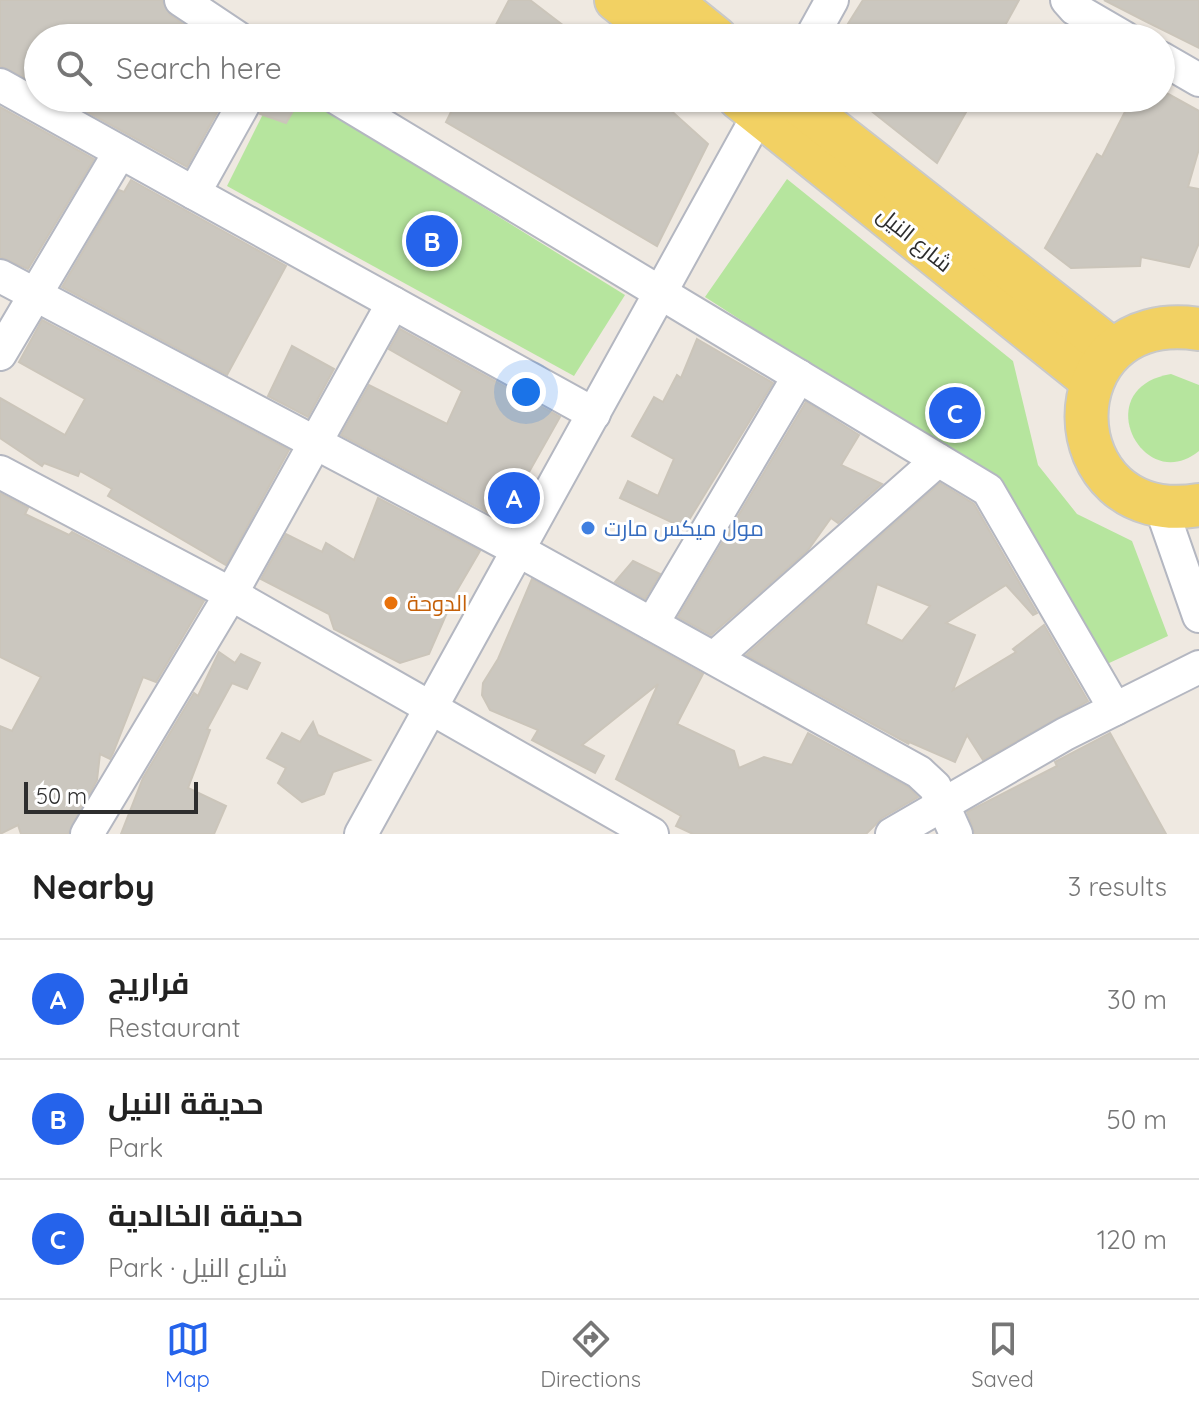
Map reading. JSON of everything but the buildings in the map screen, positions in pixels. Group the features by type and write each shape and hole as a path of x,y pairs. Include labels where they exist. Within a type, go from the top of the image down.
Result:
{"main road":[{"path":"616,0 646,24"},
{"path":"669,0 699,24"},
{"name":"شارع النيل","path":"775,112 1102,365"},
{"path":"1180,506 1122,490 1101,470 1088,445 1084,417 1102,365 1142,331 1173,325 1199,329"}],"street":[{"path":"181,0 217,24"},
{"path":"819,24 832,0"},
{"path":"1067,0 1075,9 1101,24"},
{"path":"1175,66 1199,80"},
{"path":"0,85 24,98"},
{"path":"48,112 594,414"},
{"path":"194,193 239,112"},
{"path":"360,112 988,490 1115,709"},
{"path":"361,834 758,112"},
{"path":"0,354 120,152"},
{"path":"0,276 518,550 919,772 935,787 956,834"},
{"path":"87,834 231,594 393,303"},
{"path":"652,624 799,376"},
{"path":"714,658 938,460"},
{"path":"0,472 231,594 652,834"},
{"path":"1180,506 1199,616"},
{"path":"892,834 1115,709 1199,667"}],"green space":[{"path":"264,112 330,112 625,295 574,376 227,186"},
{"path":"787,179 1013,361 1038,465 1077,514 1132,541 1168,636 1107,664 1007,492 705,297"},
{"path":"1171,374 1199,385 1199,451 1178,461 1159,460 1143,451 1132,435 1128,417 1132,398 1146,383"}],"place":[{"name":"حديقة النيل","path":"432,241"},
{"name":"حديقة الخالدية","path":"955,413"},
{"name":"فراريج","path":"514,498"},
{"name":"مول ميكس مارت","path":"588,528"},
{"name":"الدوحة","path":"391,603"}]}
